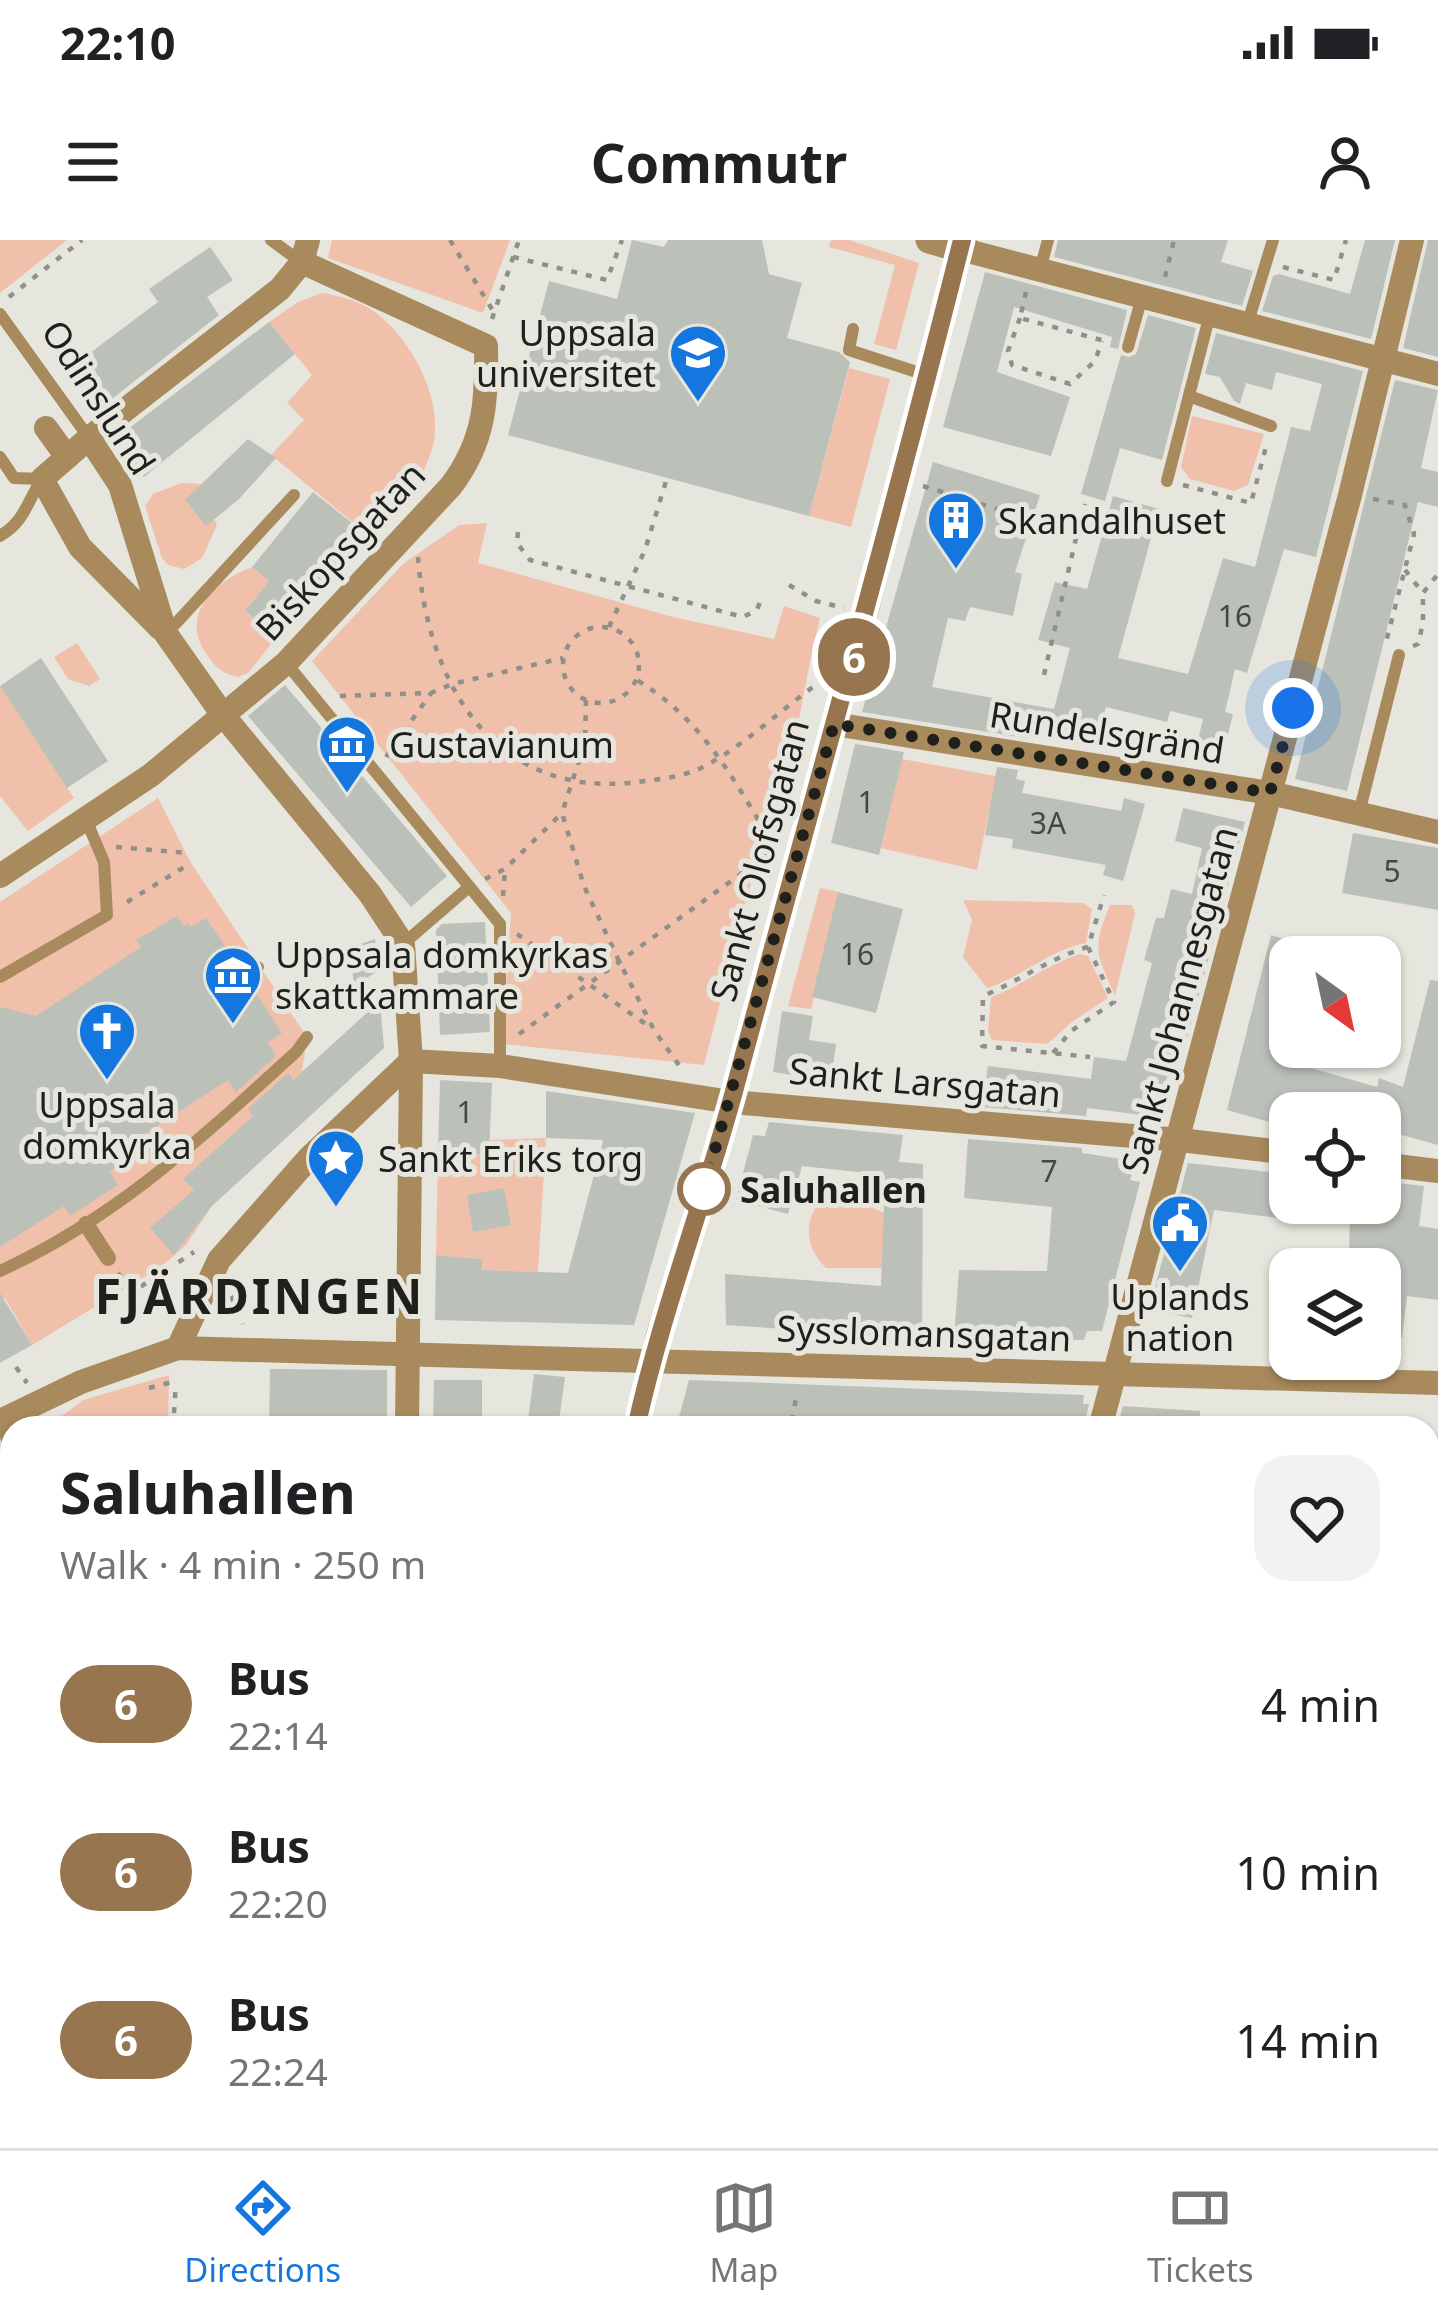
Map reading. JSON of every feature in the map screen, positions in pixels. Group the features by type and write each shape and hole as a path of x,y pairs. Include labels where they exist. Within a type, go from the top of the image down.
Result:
{"street":[{"path":"929,240 961,244 1438,374"},
{"name":"Sankt Johannesgatan","path":"1104,1416 1180,1140 1412,240"},
{"name":"Sankt Olofsgatan","path":"639,1416 866,614 961,244"},
{"path":"166,634 80,547 43,479 280,289 305,251 486,346"},
{"name":"Biskopsgatan","path":"9,870 151,775 286,663 451,487 472,458 487,398 486,346"},
{"path":"46,428 68,457"},
{"name":"Odinslund","path":"89,438 120,485 166,634 223,715 370,894 404,944"},
{"name":"Rundelsgränd","path":"834,724 1270,793 1438,832"},
{"path":"0,843 9,870"},
{"path":"404,944 411,1061 407,1416"},
{"name":"Sankt Larsgatan","path":"411,1061 499,1057 731,1102 1269,1151"},
{"path":"9,1416 81,1382 178,1348 214,1268 309,1158 411,1061"},
{"path":"1401,1167 1438,1171"},
{"path":"86,1224 108,1258"},
{"name":"Sysslomansgatan","path":"178,1348 1438,1383"}],"lane":[{"path":"271,240 305,251"},
{"path":"1036,268 1048,240"},
{"path":"1248,322 1273,240"},
{"path":"1128,347 1151,298"},
{"path":"1167,481 1210,313"},
{"name":"Odinslund","path":"0,314 89,438"},
{"path":"854,329 849,350 926,375"},
{"path":"1189,396 1271,426"},
{"path":"0,457 14,478 43,479"},
{"path":"0,536 22,520 28,500 43,479"},
{"path":"166,634 294,495"},
{"path":"1358,814 1399,655"},
{"path":"286,663 500,924 499,1057"},
{"path":"0,977 107,915 104,862 90,829"},
{"path":"404,944 469,887"},
{"path":"239,979 258,967"},
{"path":"0,1271 45,1251 164,1172 307,1037"}],"path":[{"path":"0,304 82,240"},
{"path":"450,240 494,311"},
{"path":"486,346 520,240"},
{"path":"513,257 607,280 622,240"},
{"path":"1151,298 1174,240"},
{"path":"1266,262 1334,280 1346,240"},
{"path":"1036,268 1008,351 1012,365 1070,384 1096,361 1102,340"},
{"path":"1020,318 1128,347"},
{"path":"1167,481 1251,503 1271,426"},
{"path":"610,627 645,550 667,478"},
{"path":"900,481 1077,534"},
{"path":"1043,679 1085,504"},
{"path":"1405,505 1414,534 1386,644 1399,655 1418,644 1424,593 1438,574"},
{"path":"416,522 421,599 452,684 467,715 530,767 574,783 653,780 697,770 813,687"},
{"path":"518,532 517,543 530,560 743,617 757,610 761,599"},
{"path":"1405,570 1424,593"},
{"path":"789,585 816,601 866,614"},
{"path":"595,626 610,627 628,637 637,651 637,680 617,700 586,700 566,681 563,658 577,634 595,626"},
{"path":"317,698 431,693 563,658"},
{"path":"499,1057 619,961 770,853 768,835 719,757 680,711 637,680"},
{"path":"376,772 431,693"},
{"path":"469,887 506,869 562,813 585,742 586,700"},
{"path":"562,813 584,886 654,1030 681,1068"},
{"path":"99,845 187,853"},
{"path":"107,915 191,862"},
{"path":"1104,895 1088,947 1114,1002"},
{"path":"500,924 654,1030"},
{"path":"1088,947 1056,956 1022,980 982,996 982,1046 1090,1058"},
{"path":"1053,1053 1071,1031 1125,995"},
{"path":"103,1311 194,1252 225,1281 248,1336 247,1349"},
{"path":"174,1416 178,1348"},
{"path":"16,1367 30,1388"},
{"path":"793,1416 799,1384"}],"shaded area":[{"path":"0,240 67,240 0,293"},
{"path":"332,240 510,240 483,313 328,258"},
{"path":"831,240 849,240 919,263 896,350 874,344 895,265 829,247"},
{"path":"322,293 363,305 388,324 422,371 434,409 433,445 423,471 373,539 271,455 304,420 287,403 312,375 269,322 298,302"},
{"path":"849,368 890,379 851,527 809,516"},
{"path":"1192,416 1264,434 1248,485 1234,491 1190,479 1181,467"},
{"path":"181,483 204,484 206,525 214,519 217,525 202,558 184,569 162,558 145,506 153,494"},
{"path":"487,523 478,563 673,617 774,639 784,606 820,618 777,814 753,875 704,1065 502,1044 511,913 312,661 403,564 459,525"},
{"path":"252,567 269,581 245,611 277,637 248,673 238,677 213,663 199,640 197,626 199,613 214,590"},
{"path":"77,643 100,679 89,686 68,679 54,657"},
{"path":"0,686 74,798 28,831 0,796"},
{"path":"902,759 996,776 977,870 881,848"},
{"path":"158,798 191,863 307,1037 302,1072 184,1179 211,1207 186,1245 161,1267 32,1345 5,1298 0,1299 0,902"},
{"path":"820,888 839,892 811,1009 788,1006"},
{"path":"963,900 1083,903 1092,909 1086,943 987,988 963,957 972,920"},
{"path":"1110,905 1132,905 1135,914 1115,995 1099,951"},
{"path":"1080,954 1088,956 1108,998 1047,1044 992,1040 988,1032 991,997"},
{"path":"546,1138 538,1272 482,1270 482,1259 436,1255 438,1153 488,1155 490,1140"},
{"path":"834,1189 884,1213 882,1268 826,1268 818,1258 809,1237 811,1216"},
{"path":"169,1375 168,1416 62,1416 83,1400"}],"building":[{"path":"632,240 664,247 668,240 762,240 769,274 802,283 787,338 839,352 850,362 809,516 508,435 549,281 617,299"},
{"path":"1058,240 1228,240 1221,262 1253,271 1242,306 1054,257"},
{"path":"1365,240 1395,240 1371,339 1262,311 1273,276 1279,274 1350,294"},
{"path":"1428,240 1438,240 1438,357 1403,348"},
{"path":"210,247 233,280 207,297 219,315 108,402 78,362 158,302 149,289"},
{"path":"985,272 1127,310 1118,349 1110,347 1112,337 1014,307 997,372 1070,397 1051,456 943,427"},
{"path":"1148,315 1196,328 1162,460 1120,448 1105,501 1081,494 1121,355 1136,354"},
{"path":"269,322 295,354 144,477 118,445 131,434 128,429"},
{"path":"1216,333 1363,371 1316,557 1284,549 1247,673 1235,669 1225,712 1233,714 1224,750 1197,744 1203,719 1170,711 1167,722 1106,707 1097,741 1030,724 1026,738 862,712 933,462 1040,495 1015,572 1022,574 1013,616 970,607 965,621 948,618 932,687 1054,709 1070,648 1038,640 1055,582 1087,589 1113,496 1159,509 1118,658 1188,674 1223,558 1255,567 1291,427 1310,431 1322,384 1276,372 1272,390 1246,383 1240,404 1220,377 1205,374"},
{"path":"1395,380 1438,390 1421,468 1438,472 1438,507 1418,502 1347,791 1295,779"},
{"path":"248,439 276,458 239,499 206,526 185,500"},
{"path":"313,492 362,531 277,637 245,611 269,581 252,567"},
{"path":"41,658 108,761 67,788 0,686"},
{"name":"Gustavianum","path":"285,685 447,876 411,907 248,716"},
{"path":"855,744 904,752 879,855 831,843"},
{"path":"997,767 1018,770 1016,779 1025,781 1022,793 1121,811 1124,798 1145,804 1123,881 1103,875 1106,865 1012,848 1013,839 985,835"},
{"path":"1183,808 1245,822 1188,1036 1178,1033 1157,1117 1087,1108 1086,1116 982,1107 988,1066 1091,1079 1094,1057 1126,1061 1152,963 1144,960 1156,918 1164,918 1171,889 1192,894 1202,848 1175,841"},
{"path":"1353,833 1438,848 1438,910 1342,893"},
{"path":"838,892 903,909 876,1013 812,997"},
{"name":"Uppsala domkyrka","path":"177,916 191,927 206,918 239,967 229,975 231,986 241,989 250,984 282,1033 268,1042 276,1056 236,1092 228,1080 124,1147 131,1158 110,1171 118,1185 70,1216 64,1206 0,1247 0,1007 36,1016 141,947 136,940"},
{"path":"485,922 490,1032 440,1035 436,930 442,924"},
{"path":"375,939 378,971 354,986 350,948"},
{"path":"1269,943 1269,1068 1311,1068 1377,1087 1379,1078 1403,1087 1430,980 1438,981 1438,1145 1401,1135 1401,1092 1269,1092 1269,1122 1227,1110"},
{"path":"380,1001 384,1048 211,1207 174,1255 150,1228 194,1190 183,1179 253,1116 248,1109 288,1073 293,1080"},
{"path":"782,1011 813,1016 809,1040 836,1044 831,1081 773,1072"},
{"path":"440,1080 492,1083 489,1155 438,1153"},
{"path":"546,1091 695,1113 634,1325 435,1320 436,1255 482,1259 482,1270 568,1273 595,1171 609,1168 609,1161 598,1161 603,1140 546,1138"},
{"path":"769,1122 903,1135 899,1162 923,1164 922,1338 726,1325 725,1274 881,1286 885,1175 802,1166 788,1214 736,1200 753,1135 765,1136"},
{"path":"968,1139 1082,1148 1082,1153 1135,1161 1130,1180 1140,1182 1102,1331 1087,1331 1084,1340 954,1338 959,1270 1047,1271 1052,1207 964,1198"},
{"name":"Uplands nation","path":"1188,1163 1269,1172 1269,1217 1214,1210 1192,1318 1149,1310"},
{"path":"1401,1183 1424,1186 1419,1226 1438,1229 1438,1300 1407,1296 1402,1338 1401,1248 1349,1248 1350,1224 1401,1224"},
{"path":"504,1188 511,1225 473,1232 467,1195"},
{"path":"0,1293 32,1345 0,1363"},
{"path":"270,1369 387,1370 387,1416 269,1416"},
{"path":"534,1374 565,1377 560,1416 529,1416"},
{"path":"434,1380 482,1380 482,1416 433,1416"},
{"path":"689,1380 1084,1395 1083,1404 1089,1404 1086,1416 679,1416"},
{"path":"1123,1406 1200,1411 1200,1416 1120,1416"}],"bus line":[{"name":"6","path":"639,1416 866,614 962,240"}],"place":[{"name":"Uppsala universitet","path":"698,404"},
{"name":"Skandalhuset","path":"956,571"},
{"name":"Gustavianum","path":"347,795"},
{"name":"Uppsala domkyrkas skattkammare","path":"233,1026"},
{"name":"Uppsala domkyrka","path":"107,1082"},
{"name":"Saluhallen","path":"704,1189"},
{"name":"Sankt Eriks torg","path":"336,1209"},
{"name":"Uplands nation","path":"1180,1274"}],"district":[{"name":"FJÄRDINGEN","path":"260,1295"}],"route":[{"path":"704,1189 834,724 1270,793 1293,708"}]}
